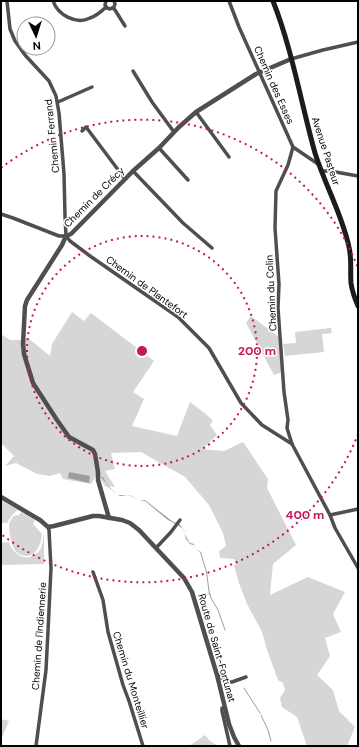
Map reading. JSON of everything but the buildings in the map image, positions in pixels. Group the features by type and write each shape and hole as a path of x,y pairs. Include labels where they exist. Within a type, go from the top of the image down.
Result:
{"main road":[{"name":"Avenue Pasteur","path":"274,1 281,21 309,131 321,171 341,218 350,248 351,283 358,306"}],"street":[{"name":"Chemin Ferrand","path":"7,1 10,29 15,42 49,81 55,91 58,102 64,174 66,236"},
{"path":"53,1 64,16 76,20 90,19 106,7"},
{"path":"106,1 106,7"},
{"path":"112,8 115,1"},
{"name":"Chemin des Esses","path":"229,1 239,27 293,147"},
{"path":"106,7 115,10 125,26"},
{"path":"291,59 358,42"},
{"name":"Chemin de Crécy","path":"109,518 98,480 96,454 93,450 69,437 33,383 24,354 23,344 24,311 27,300 62,245 66,236 71,234 174,132 196,112 260,72 291,59"},
{"path":"133,71 152,102 174,132"},
{"path":"58,102 92,87"},
{"path":"196,112 229,157"},
{"path":"82,130 86,127 125,179"},
{"path":"293,147 319,164"},
{"name":"Chemin du Colin","path":"293,147 288,165 276,191 279,284 278,308 284,392 288,420 287,428 292,444 330,515 335,528 358,568"},
{"path":"159,148 188,180"},
{"path":"133,171 183,223 212,248"},
{"path":"321,171 330,171 358,176"},
{"path":"1,214 59,236 66,236"},
{"name":"Chemin de Plantefort","path":"66,236 90,256 178,317 209,348 241,403 262,425 292,444"},
{"path":"1,497 48,526"},
{"path":"330,515 358,509"},
{"name":"Route de Saint-Fortunat","path":"48,526 93,516 122,520 130,523 139,530 184,578 192,592 217,675 224,708 234,737 239,746"},
{"path":"156,548 178,522"},
{"name":"Chemin de l'Indiennerie","path":"36,746 46,670 51,568 48,526"},
{"name":"Chemin du Monteillier","path":"92,572 103,600 108,632 123,685 144,746"},
{"path":"217,675 218,674 227,682 232,682 246,677"},
{"path":"224,708 222,708 222,711 230,746"}],"shaded area":[{"path":"72,312 84,321 91,313 154,361 133,392 144,399 132,426 177,436 190,402 213,421 210,425 217,435 202,449 224,451 243,442 268,479 267,488 296,545 273,564 270,595 308,577 345,592 333,614 341,632 325,638 330,656 317,675 333,690 339,711 355,727 347,746 307,746 297,717 282,707 280,698 285,690 283,683 278,680 262,632 247,604 234,566 236,564 234,559 220,558 219,551 226,546 223,533 209,505 185,477 141,452 111,453 115,469 105,471 115,487 105,486 97,474 91,484 63,479 60,473 50,476 37,474 16,463 5,466 14,456 1,443 1,334 10,340 21,340 28,338 50,356 52,344"},
{"path":"251,316 279,337 282,372 274,375 246,323"},
{"path":"331,328 332,333 322,334 324,352 285,356 283,344 296,343 295,332"},
{"path":"69,472 90,476 89,483 68,478"},
{"path":"1,500 18,510 12,515 7,523 1,523"},
{"path":"140,500 145,500 170,520 179,524 183,529 168,520 145,501"},
{"path":"21,512 35,520 33,524 42,534 37,550 28,556 20,555 14,549 10,534 9,524 13,516 19,515"},
{"path":"44,532 44,564 3,565 1,562 1,543 9,542 17,554 21,556 32,556 35,555 41,548"},
{"path":"185,532 188,541 194,544 195,548 194,545 190,544 186,539"},
{"path":"195,548 201,552 207,572 210,595 206,572 200,552"},
{"path":"1,719 9,721 1,740"},
{"path":"205,735 210,741 218,746 189,746"}],"waterway":[{"path":"210,594 218,610 225,630"},
{"path":"244,688 260,713"},
{"path":"261,715 271,741"}]}
